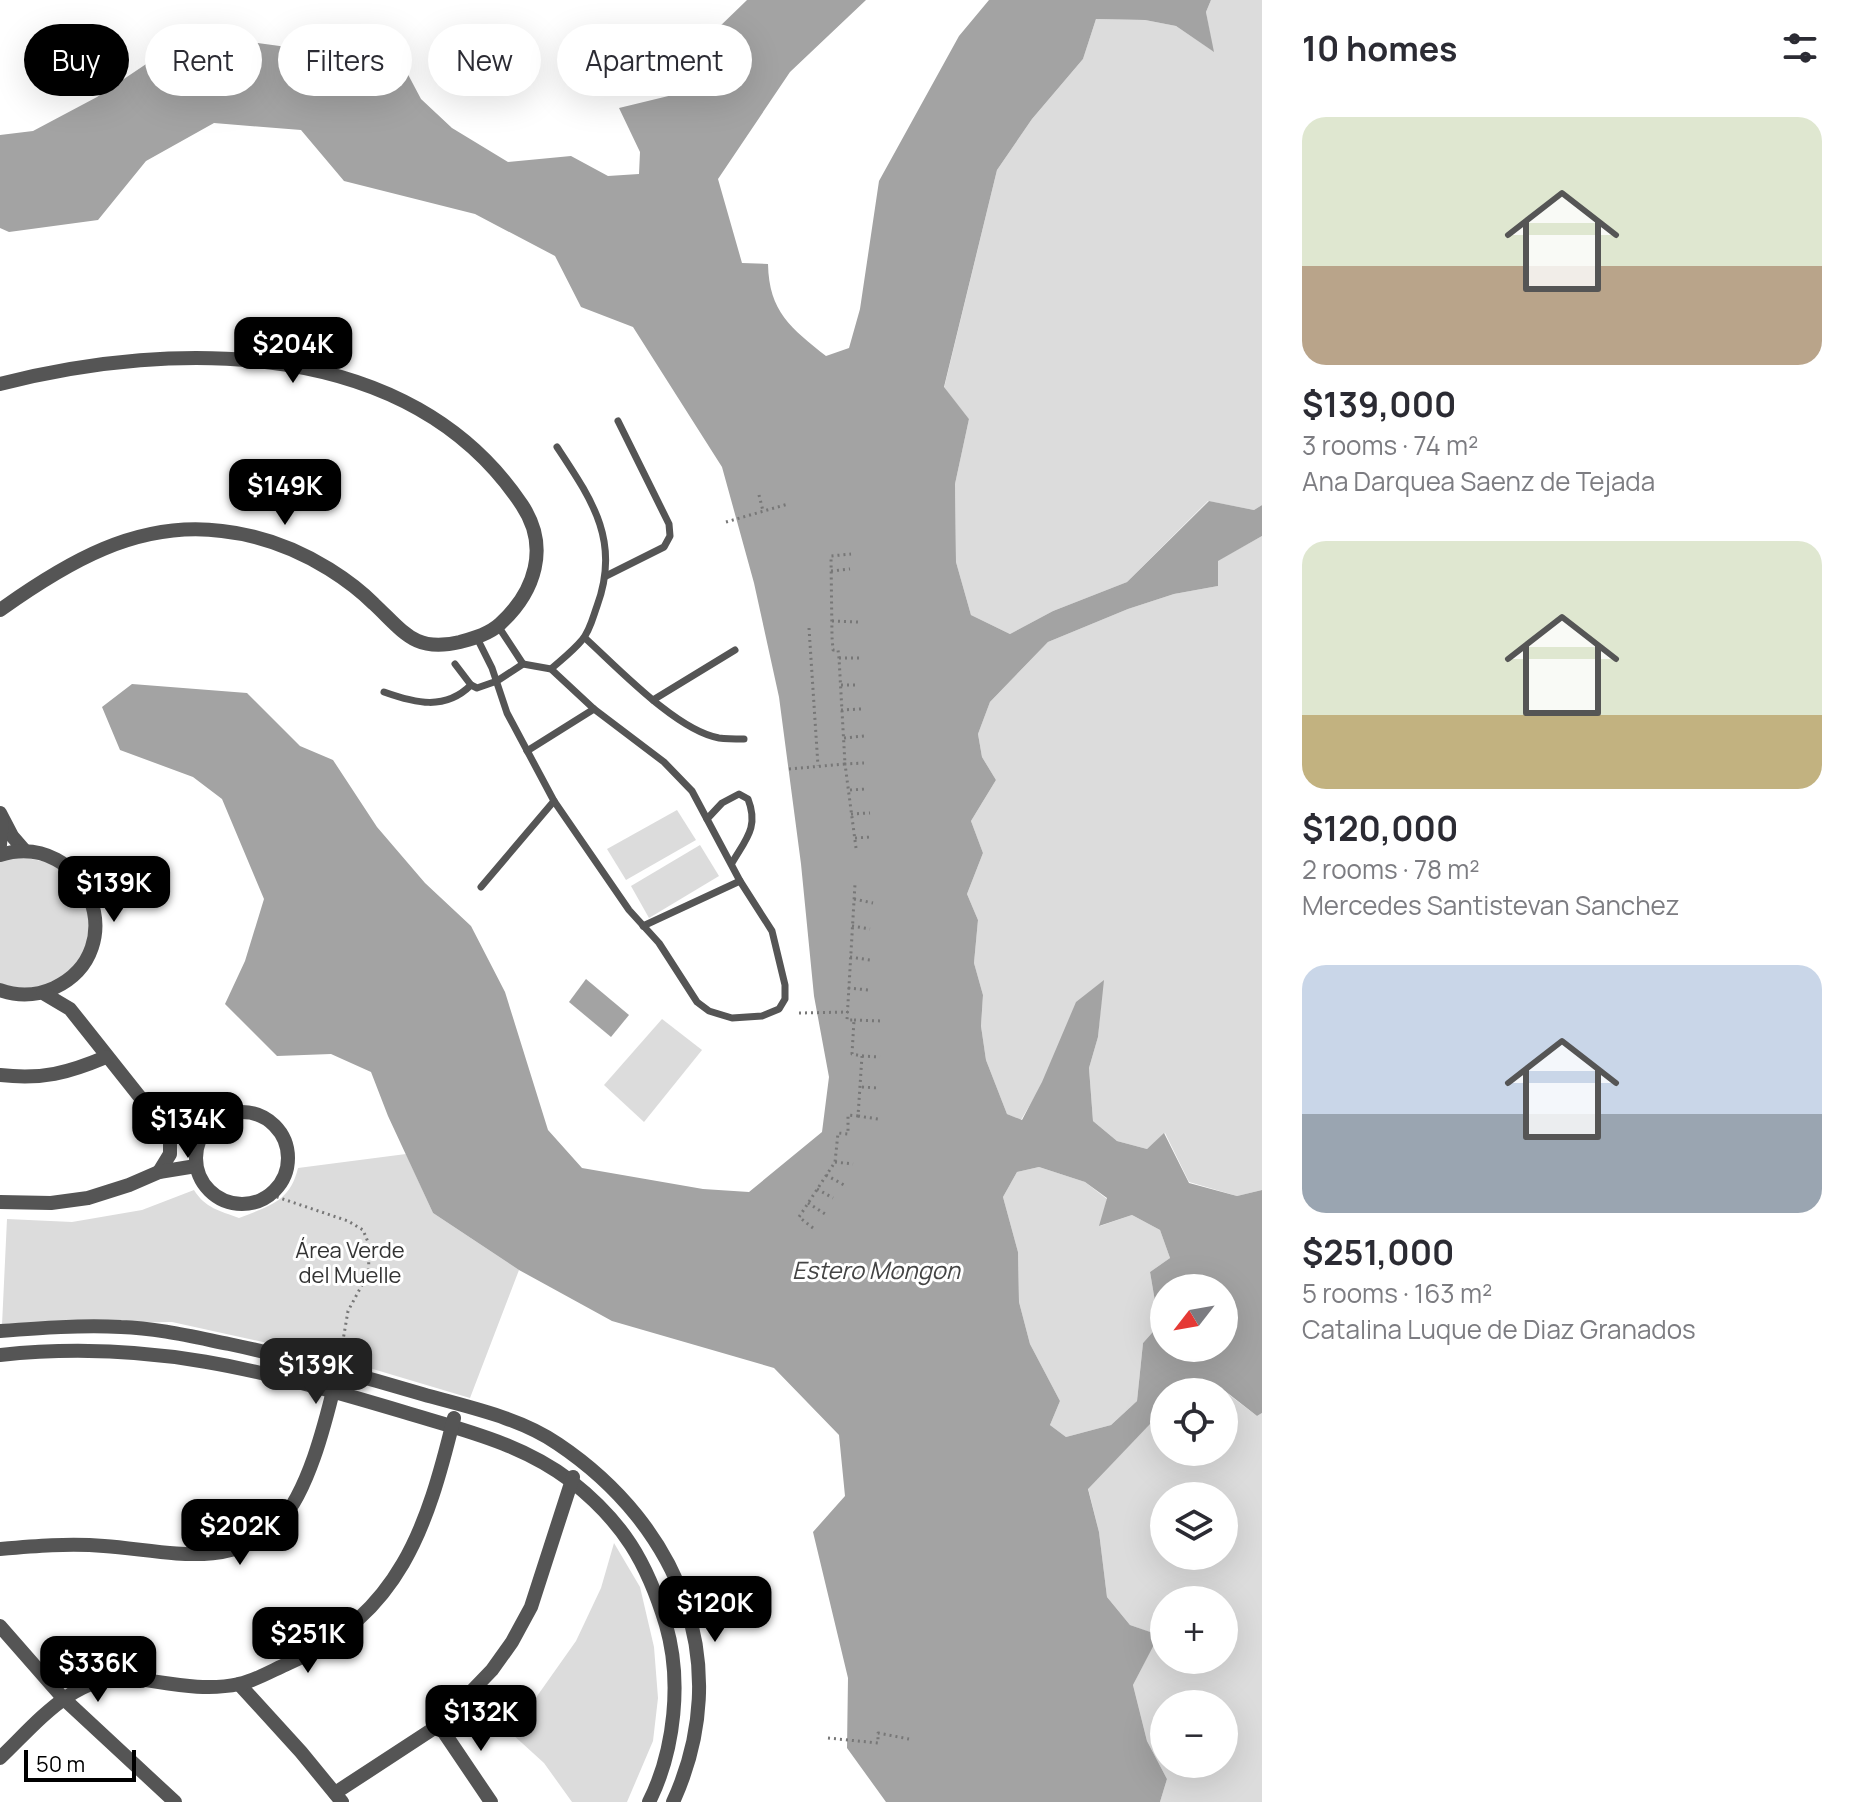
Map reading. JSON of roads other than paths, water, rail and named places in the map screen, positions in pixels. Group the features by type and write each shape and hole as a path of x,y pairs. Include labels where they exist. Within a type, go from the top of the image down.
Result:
{"street":[{"path":"0,384 107,363 207,358 332,372 385,392 438,419 478,451 523,506 538,541 537,561 522,599 498,626 477,638 439,647 407,636 355,587 309,557 285,546 222,531 167,531 130,538 74,562 0,610"},
{"path":"0,845 1,816"},
{"path":"1,816 25,851"},
{"path":"0,855 25,851 45,854 67,866 85,885 95,909 95,935 87,960 66,982 43,993 12,994 0,990"},
{"path":"66,982 70,1009"},
{"path":"43,993 70,1009 170,1135 199,1138"},
{"path":"0,1075 22,1078 54,1076 106,1057"},
{"path":"235,1111 264,1117 276,1126 285,1139 287,1169 281,1183 271,1195 257,1202 241,1205 225,1201 201,1181 195,1151 199,1138 208,1125 220,1116 235,1111"},
{"path":"159,1172 170,1154 170,1135"},
{"path":"0,1202 51,1203 88,1198 159,1172 196,1166"},
{"path":"0,1331 124,1327 194,1337 338,1369 504,1419 558,1444 628,1502 672,1567 690,1615 699,1660 699,1693 695,1727 680,1787 673,1802"},
{"path":"0,1355 88,1349 153,1353 229,1364 333,1391 514,1447 571,1482 614,1521 637,1552 654,1585 670,1640 674,1698 669,1743 657,1787 649,1802"},
{"path":"0,1549 101,1545 209,1555 245,1546 280,1522 292,1503 313,1458 338,1369"},
{"path":"0,1758 63,1698 111,1678 180,1686 239,1684 312,1653 347,1631 377,1602 397,1576 415,1541 427,1512 457,1404"},
{"path":"239,1684 339,1798 439,1725 492,1670 512,1642 531,1607 579,1460"},
{"path":"0,1626 63,1698 175,1802"},
{"path":"439,1725 491,1802"}],"lane":[{"path":"606,576 664,547 670,536 669,524 618,421"},
{"path":"551,669 585,638 606,576 605,535 585,491 557,447"},
{"path":"498,626 523,664"},
{"path":"455,664 471,685 483,688 497,681 523,664 551,669 594,709 678,774 692,791 740,881 772,931 783,970 785,999 779,1009 751,1018 732,1018 709,1011 697,1002 659,943 629,910 554,801 507,713 497,681 477,638"},
{"path":"585,638 653,700 690,727 717,738 744,739"},
{"path":"653,700 735,650"},
{"path":"384,692 408,701 431,703 455,698 471,685"},
{"path":"527,751 594,709"},
{"path":"707,819 732,796 739,794 748,799 753,822 750,834 732,863"},
{"path":"481,887 554,801"},
{"path":"643,926 740,881"}],"water":[{"name":"Estero Mongon","path":"747,0 866,0 790,72 718,179 742,263 768,264 773,295 784,318 826,356 849,348 860,309 879,181 959,36 989,0 1211,0 1206,12 1214,52 1176,26 1145,20 1096,19 1083,59 1032,119 997,170 944,387 969,419 955,484 956,562 971,615 1010,634 1053,611 1127,582 1209,501 1254,510 1262,505 1262,536 1218,561 1218,586 1174,594 1128,609 1048,642 990,702 978,734 982,757 996,780 971,821 983,853 967,894 978,920 974,963 983,995 981,1026 986,1060 1007,1114 1022,1120 1076,1002 1104,980 1098,1037 1089,1068 1093,1121 1117,1141 1147,1149 1164,1133 1189,1183 1237,1196 1262,1190 1262,1413 1257,1416 1238,1401 1238,1378 1150,1378 1150,1424 1088,1489 1099,1532 1107,1597 1130,1625 1150,1632 1150,1652 1133,1685 1150,1747 1150,1778 1167,1779 1160,1802 886,1802 847,1748 848,1678 813,1532 845,1496 839,1435 774,1368 612,1321 519,1270 433,1213 371,1072 331,1054 277,1056 225,1004 245,961 264,899 222,799 193,777 120,750 102,707 132,684 247,693 300,746 333,760 377,827 425,883 471,926 505,992 548,1130 582,1168 703,1189 749,1192 822,1132 829,1077 814,996 801,864 779,697 754,583 722,467 633,327 581,307 555,256 475,214 344,181 301,130 214,123 146,161 98,220 9,232 0,228 0,135 33,131 98,96 129,96 129,76 145,65 145,96 262,96 262,43 278,46 278,96 412,96 412,82 421,99 452,128 508,162 571,156 608,176 639,174 640,152 619,108 668,96 752,96 752,24 722,24","holes":["1039,1167 1085,1182 1107,1198 1099,1226 1132,1215 1160,1230 1170,1258 1150,1274 1238,1274 1238,1362 1150,1362 1150,1335 1143,1343 1137,1401 1111,1425 1066,1437 1050,1425 1060,1401 1030,1344 1019,1302 1018,1252 1003,1197 1017,1172"]},
{"path":"586,979 629,1015 611,1037 569,1002"}],"park label":[{"name":"Área Verde del Muelle","path":"350,1262"}]}
